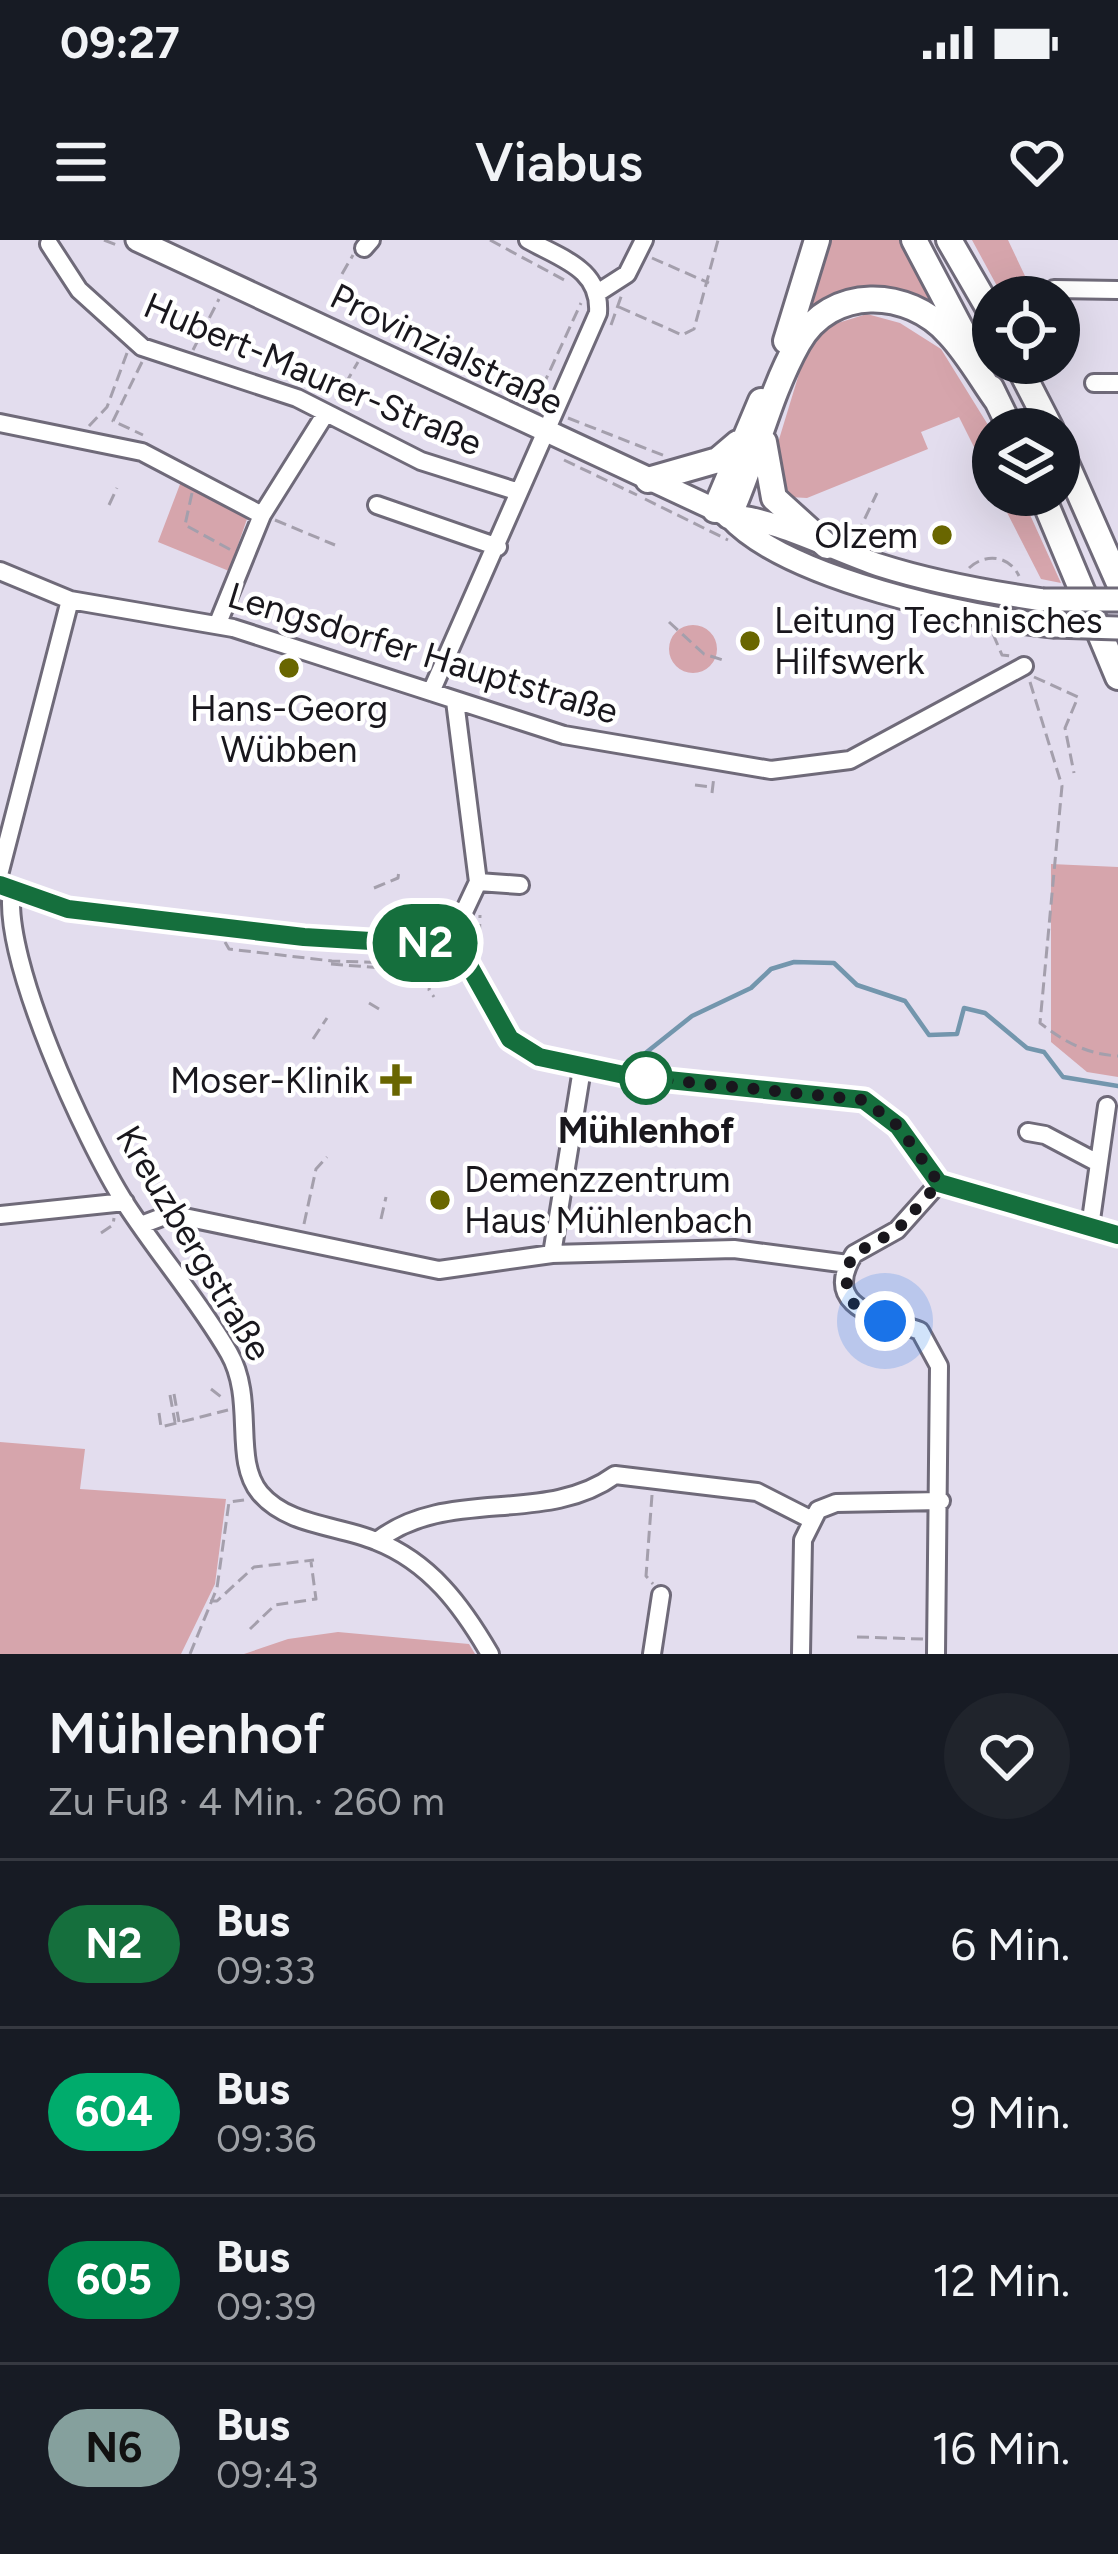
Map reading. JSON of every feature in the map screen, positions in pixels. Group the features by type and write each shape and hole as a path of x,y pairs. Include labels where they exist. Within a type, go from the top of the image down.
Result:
{"highway":[{"path":"817,240 800,307 754,437 774,498 827,546"},
{"path":"914,240 1001,408"},
{"path":"949,240 972,280"},
{"path":"722,513 807,328 831,309 875,298 922,310 949,333 998,402"},
{"path":"648,480 718,460 754,437"},
{"path":"1080,495 1118,581"},
{"path":"1051,516 1118,677"}],"main road":[{"name":"Provinzialstraße","path":"136,240 722,513 751,516 941,583 1043,600 1118,601"},
{"name":"Provinzialstraße","path":"722,513 745,534 865,587 994,621 1118,628"}],"street":[{"path":"431,692 498,547 542,431 598,314 588,273 528,240"},
{"name":"Hubert-Maurer-Straße","path":"49,244 79,290 141,345 271,388 421,461 519,492"},
{"path":"591,295 627,274 642,246"},
{"path":"1080,289 1118,290"},
{"path":"1094,383 1118,383"},
{"path":"218,623 262,515 326,413"},
{"path":"0,424 142,452 262,515"},
{"path":"377,505 498,547"},
{"name":"Lengsdorfer Hauptstraße","path":"0,571 70,600 218,623 579,739 797,770 865,754 1022,665"},
{"path":"0,871 70,600"},
{"path":"447,948 479,883 455,700"},
{"path":"479,883 520,885"},
{"path":"6,887 68,909 447,948 467,962 510,1039 539,1057 582,1069 864,1100 898,1126 939,1183 1118,1235"},
{"name":"Kreuzbergstraße","path":"6,887 13,938 56,1058 125,1202 237,1368 246,1402 244,1451 255,1487 295,1517 377,1541 437,1580 464,1609 490,1654"},
{"path":"552,1254 582,1069"},
{"path":"1090,1228 1106,1106"},
{"path":"1028,1132 1045,1135 1099,1163"},
{"path":"936,1647 941,1501 936,1352 920,1331 864,1314 854,1304 845,1280 854,1254 918,1213 939,1183"},
{"path":"0,1215 125,1202"},
{"path":"141,1225 170,1214 440,1270 552,1254 734,1249 848,1264"},
{"path":"377,1541 394,1528 469,1505 546,1502 614,1475 700,1483 780,1500 810,1519"},
{"path":"801,1654 803,1540 810,1519 836,1503 941,1501"},
{"path":"652,1654 661,1595"}],"path":[{"path":"490,240 578,288"},
{"path":"619,307 682,335 694,329 710,284 718,240"},
{"path":"342,274 355,252 367,244"},
{"path":"642,246 710,284"},
{"path":"187,364 222,292"},
{"path":"534,405 591,295"},
{"path":"141,345 113,421 145,436"},
{"path":"83,439 94,415 107,407 141,345"},
{"path":"326,413 359,360"},
{"path":"197,480 185,525 243,556"},
{"path":"110,505 116,488"},
{"path":"858,533 877,493"},
{"path":"262,515 335,545"},
{"path":"964,577 970,565 994,557 1014,566 1019,578"},
{"path":"669,622 704,654 723,660"},
{"path":"993,632 1002,655 1078,697 1065,728 1074,773"},
{"path":"1022,665 1062,786 1040,1023 1065,1042 1096,1055 1118,1056"},
{"path":"695,785 712,787"},
{"path":"374,889 398,878 399,870"},
{"path":"479,883 479,980"},
{"path":"222,938 230,949 371,968"},
{"path":"332,964 442,968"},
{"path":"423,968 433,972 429,990 434,997"},
{"path":"369,1003 379,1009"},
{"path":"313,1039 327,1018"},
{"path":"300,1242 316,1169 327,1157"},
{"path":"381,1219 386,1197"},
{"path":"101,1233 113,1226"},
{"path":"158,1413 161,1427 216,1416 217,1408 230,1410 211,1389"},
{"path":"172,1395 177,1424"},
{"path":"653,1480 646,1576 661,1595"},
{"path":"190,1654 217,1588 229,1502"},
{"path":"209,1601 217,1601 254,1567 312,1560 316,1599 275,1605 250,1629"},
{"path":"857,1637 936,1647"}],"shaded area":[{"path":"822,240 899,240 947,320 891,295 800,332"},
{"path":"972,240 1008,240 1025,276 992,276"},
{"path":"867,314 900,323 941,349 978,408 972,408 972,443 959,417 921,432 928,449 807,498 789,497 777,446 805,354 828,326"},
{"path":"182,479 247,519 229,571 158,542"},
{"path":"1009,516 1031,516 1061,583 1041,579"},
{"path":"693,625 710,632 717,649 710,666 693,673 676,666 669,649 676,632"},
{"path":"1051,864 1118,867 1118,1077 1087,1072 1051,1042"},
{"path":"0,1442 85,1449 80,1489 226,1499 215,1584 181,1654 0,1654"},
{"path":"338,1632 469,1644 475,1654 244,1654 288,1639"}],"waterway":[{"path":"638,1059 692,1016 751,988 771,969 794,962 834,963 857,985 905,1001 929,1035 957,1034 964,1008 985,1013 1027,1048 1044,1052 1063,1077 1118,1086"}],"bus line":[{"name":"N2","path":"0,885 68,909 304,937 438,945 467,962 510,1039 539,1057 675,1082 848,1095 884,1112 939,1183 1118,1235"}],"place":[{"name":"Olzem","path":"942,535"},
{"name":"Leitung Technisches Hilfswerk","path":"750,641"},
{"name":"Hans-Georg Wübben","path":"289,668"},
{"name":"Mühlenhof","path":"646,1078"},
{"name":"Moser-Klinik","path":"396,1080"},
{"name":"Demenzzentrum Haus Mühlenbach","path":"440,1200"}],"route":[{"path":"646,1078 848,1095 876,1106 898,1126 917,1159 939,1183 918,1213 854,1254 848,1264 845,1280 854,1304 864,1314 885,1321"}]}
